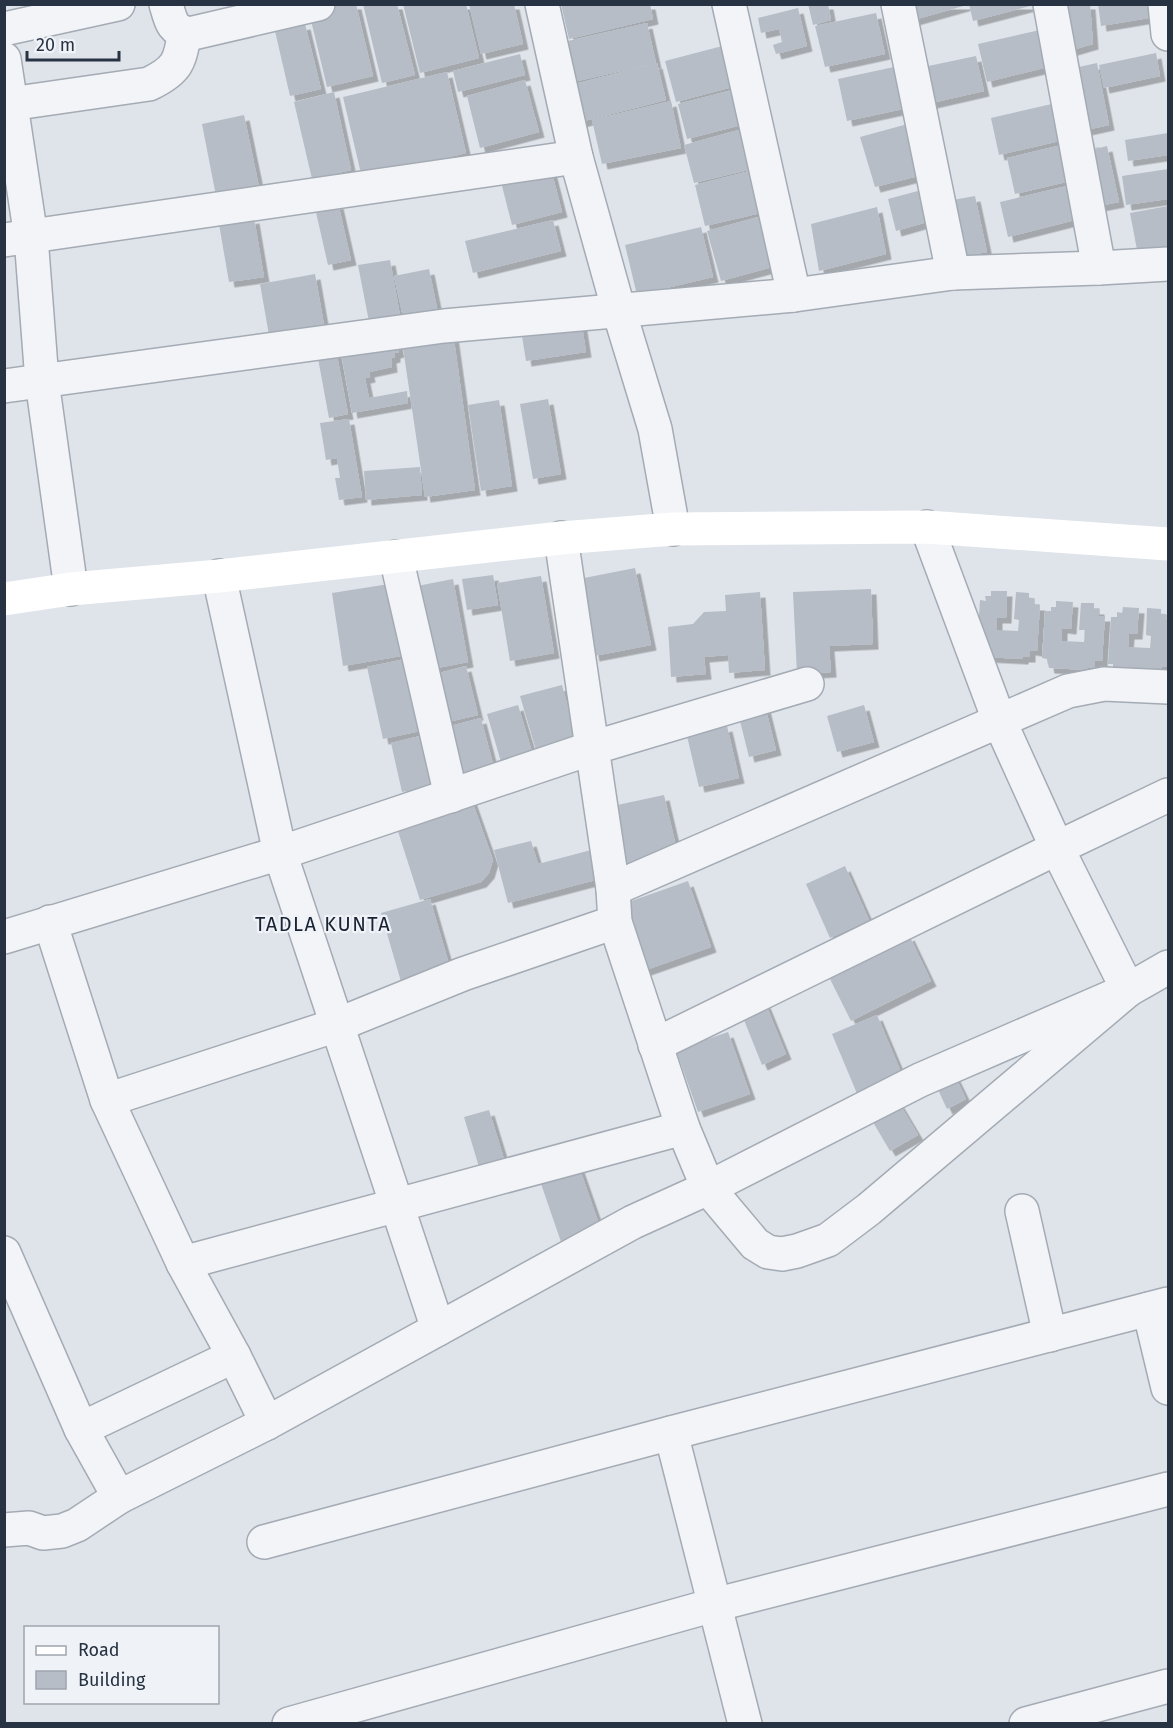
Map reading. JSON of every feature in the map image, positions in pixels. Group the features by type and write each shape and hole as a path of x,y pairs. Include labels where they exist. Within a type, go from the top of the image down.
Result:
{"main road":[{"path":"4,599 71,589 219,576 561,538 673,529 927,527 1168,544"}],"street":[{"path":"4,29 118,4"},
{"path":"166,4 171,23 184,33 200,33 318,4"},
{"path":"542,4 576,157 619,311 656,429 673,529"},
{"path":"729,4 794,294"},
{"path":"898,4 953,273"},
{"path":"1050,4 1100,268"},
{"path":"1165,4 1168,34"},
{"path":"71,589 42,381 18,239 6,77 149,84 166,75 176,65 182,52 184,33"},
{"path":"18,239 576,157"},
{"path":"4,386 444,326 794,294 953,273 1168,264"},
{"path":"927,527 999,720 1057,848 1128,990"},
{"path":"561,538 613,889 615,922 683,1128 708,1188 755,1244 768,1252 782,1254 828,1240 869,1209 1128,990"},
{"path":"396,557 451,796"},
{"path":"219,576 280,853 438,1329"},
{"path":"4,937 280,853 592,748 807,684"},
{"path":"613,889 1068,691 1104,684 1168,687"},
{"path":"655,1045 1168,795"},
{"path":"50,922 107,1100 183,1263 234,1356 267,1424"},
{"path":"107,1100 337,1025 463,974 615,922"},
{"path":"4,1530 29,1528 43,1533 62,1531 77,1525 119,1497 267,1424 633,1222 708,1188 920,1080 1128,990 1168,967"},
{"path":"183,1263 683,1128"},
{"path":"1022,1210 1050,1335"},
{"path":"4,1253 81,1428 119,1497"},
{"path":"264,1542 671,1433 1159,1307 1168,1388"},
{"path":"81,1428 234,1356"},
{"path":"671,1433 745,1724"},
{"path":"289,1724 714,1605 1168,1489"},
{"path":"1026,1724 1094,1715 1168,1686"}],"building":[{"path":"322,4 356,4 373,76 327,87 308,8"},
{"path":"363,4 397,4 415,75 382,83"},
{"path":"403,4 466,4 479,58 420,73"},
{"path":"469,4 514,4 523,44 481,54"},
{"path":"561,4 650,4 653,19 569,39"},
{"path":"808,4 828,4 831,20 813,25"},
{"path":"906,4 967,4 967,5 910,21"},
{"path":"969,4 1034,4 1034,5 973,21"},
{"path":"1058,4 1090,4 1093,44 1069,51"},
{"path":"1098,4 1153,4 1155,17 1101,26"},
{"path":"798,8 807,46 776,54 773,45 782,42 779,29 761,33 758,18"},
{"path":"876,13 885,54 825,67 815,26"},
{"path":"647,23 656,63 569,83 559,43"},
{"path":"305,24 321,89 290,96 275,31"},
{"path":"1044,29 1052,66 987,82 978,44"},
{"path":"730,44 740,85 676,102 665,61"},
{"path":"1156,53 1160,76 1104,88 1099,65"},
{"path":"520,54 525,75 458,92 453,71"},
{"path":"976,56 984,91 923,105 914,69"},
{"path":"657,63 666,100 580,122 571,85"},
{"path":"1097,63 1109,125 1086,130 1074,68"},
{"path":"894,67 903,109 847,121 838,79"},
{"path":"447,72 466,153 362,178 343,97"},
{"path":"525,80 539,132 480,148 467,96"},
{"path":"740,88 749,123 687,139 678,104"},
{"path":"334,92 351,170 312,179 294,102"},
{"path":"671,101 681,148 602,164 592,120"},
{"path":"1056,103 1064,140 999,155 991,118"},
{"path":"244,115 259,187 216,196 202,124"},
{"path":"915,122 926,174 875,187 860,137"},
{"path":"746,128 756,168 694,183 684,145"},
{"path":"1168,133 1168,155 1128,161 1125,140"},
{"path":"1094,142 1095,149 1107,146 1119,202 1094,207 1088,143"},
{"path":"1070,143 1079,179 1015,194 1007,158"},
{"path":"551,169 562,212 512,225 501,182"},
{"path":"758,169 769,211 705,226 695,185"},
{"path":"1168,169 1168,199 1126,205 1122,176"},
{"path":"1067,186 1075,220 1008,237 1000,202"},
{"path":"929,188 934,220 896,231 888,199"},
{"path":"975,196 987,252 958,257 947,201"},
{"path":"338,203 351,260 328,265 315,208"},
{"path":"1168,206 1168,251 1138,255 1130,213"},
{"path":"877,207 886,254 819,271 811,224"},
{"path":"770,214 783,264 721,281 707,231"},
{"path":"254,218 264,277 229,282 219,224"},
{"path":"553,220 561,251 473,273 465,241"},
{"path":"701,227 713,277 637,295 625,245"},
{"path":"390,260 401,321 370,327 358,265"},
{"path":"429,269 438,313 404,321 394,276"},
{"path":"315,274 324,325 269,335 260,284"},
{"path":"581,320 586,352 526,361 521,330"},
{"path":"453,333 475,490 425,497 402,341"},
{"path":"396,338 399,352 391,358 392,367 369,372 370,377 365,378 369,398 407,391 408,403 352,413 340,348"},
{"path":"336,350 348,414 329,418 317,353"},
{"path":"548,399 561,474 533,479 520,404"},
{"path":"499,400 512,486 481,491 468,405"},
{"path":"349,419 362,497 339,500 335,478 340,478 337,458 326,460 320,423"},
{"path":"420,467 422,495 366,500 364,471"},
{"path":"635,568 651,645 594,656 579,579"},
{"path":"493,575 498,605 467,610 462,579"},
{"path":"541,576 554,653 510,661 497,583"},
{"path":"453,579 468,662 427,670 412,587"},
{"path":"389,584 401,656 343,666 332,593"},
{"path":"871,589 873,644 829,646 831,672 797,674 793,592"},
{"path":"991,591 1007,591 1006,618 997,618 997,630 1018,631 1019,620 1014,619 1016,592 1029,593 1029,599 1034,599 1034,605 1040,605 1037,651 1030,650 1030,657 1023,657 1023,659 984,657 977,648 980,600 986,601 985,596 991,596"},
{"path":"760,592 765,670 729,673 728,655 704,657 706,674 671,677 668,627 693,624 704,612 726,611 725,595"},
{"path":"1056,601 1073,602 1071,629 1062,628 1062,641 1084,642 1085,630 1079,630 1081,603 1094,603 1094,609 1099,609 1099,616 1105,616 1102,661 1095,661 1095,668 1088,668 1088,670 1049,668 1047,659 1042,658 1045,611 1051,611 1051,607 1056,607"},
{"path":"1123,607 1139,608 1137,634 1129,634 1128,647 1150,648 1151,636 1146,635 1147,608 1161,609 1161,615 1166,615 1168,667 1162,667 1161,674 1113,669 1113,664 1108,664 1111,617 1117,617 1117,612 1122,613"},
{"path":"405,659 420,731 383,739 367,667"},
{"path":"466,666 478,715 439,724 428,676"},
{"path":"562,685 576,739 536,750 520,696"},
{"path":"764,702 776,750 749,757 737,709"},
{"path":"518,705 532,752 501,762 487,714"},
{"path":"864,705 874,742 837,752 827,716"},
{"path":"481,718 494,768 451,778 439,729"},
{"path":"727,726 739,778 699,787 687,736"},
{"path":"420,736 430,786 402,792 391,743"},
{"path":"664,795 678,855 622,868 608,807"},
{"path":"471,798 493,860 489,873 481,882 420,900 395,822"},
{"path":"531,841 538,864 595,849 603,878 508,903 494,850"},
{"path":"845,866 869,920 830,938 806,884"},
{"path":"688,881 711,947 643,971 620,905"},
{"path":"430,899 451,971 402,985 381,913"},
{"path":"909,935 931,981 851,1021 828,975"},
{"path":"764,1000 786,1054 762,1065 740,1010"},
{"path":"877,1015 903,1077 858,1096 832,1034"},
{"path":"728,1032 750,1094 698,1112 676,1050"},
{"path":"952,1070 966,1099 947,1109 933,1079"},
{"path":"895,1096 918,1135 890,1151 867,1112"},
{"path":"489,1110 504,1159 479,1167 464,1117"},
{"path":"578,1164 600,1227 561,1242 539,1178"}],"district":[{"name":"TADLA KUNTA","path":"323,924"}]}
